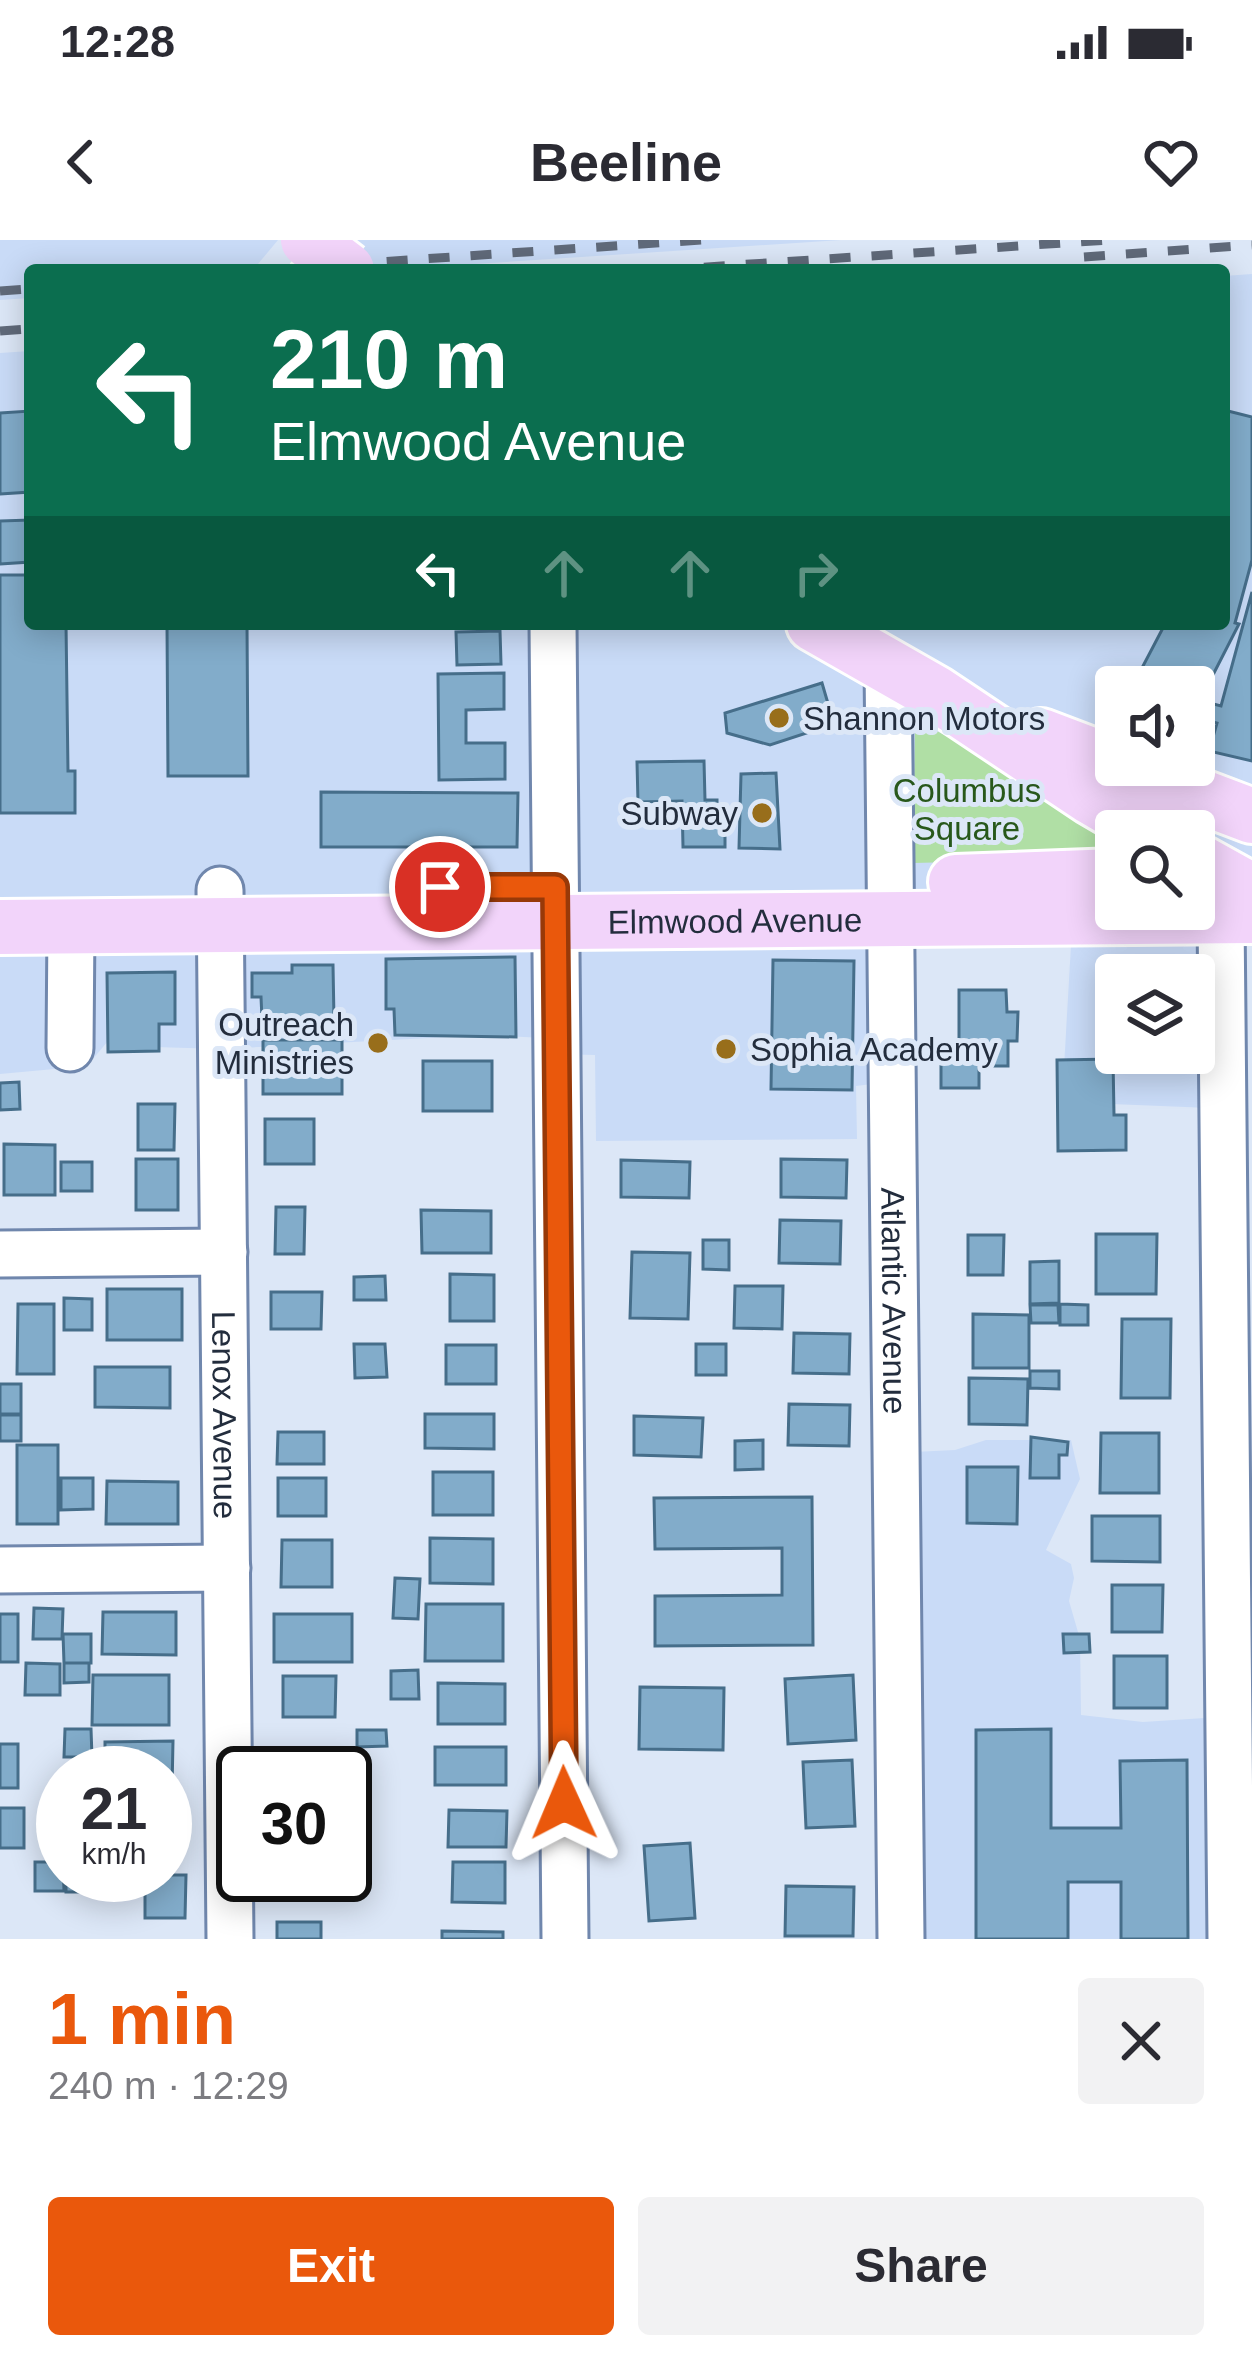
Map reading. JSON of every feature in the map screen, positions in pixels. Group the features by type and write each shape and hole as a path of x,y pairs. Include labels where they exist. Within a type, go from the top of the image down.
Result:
{"main road":[{"path":"308,240 339,264"},
{"path":"825,630 935,693 1113,810"},
{"path":"935,693 1252,815"},
{"name":"Elmwood Avenue","path":"891,901 1095,878"},
{"name":"Elmwood Avenue","path":"0,892 220,908 891,901 1225,885"},
{"name":"Elmwood Avenue","path":"0,927 71,926 220,908"}],"street":[{"path":"553,630 565,1939"},
{"name":"Atlantic Avenue","path":"888,665 901,1939"},
{"path":"1225,885 1231,1939"},
{"name":"Lenox Avenue","path":"220,908 230,1939"},
{"path":"70,1048 71,926"},
{"path":"0,1254 224,1252"},
{"path":"0,1570 226,1568"}],"shaded area":[{"path":"0,240 278,240 258,264 24,264 24,298 0,300"},
{"path":"300,240 841,240 475,264 330,264"},
{"path":"1252,274 1252,873 1210,1108 1062,1102 1072,928 896,921 872,1084 856,1086 857,1139 596,1141 595,1055 555,1054 545,1038 485,1035 222,1049 154,1047 113,1035 87,1066 0,1074 0,353 24,351 24,630 1230,630 1230,276"},
{"path":"986,1440 1071,1440 1080,1479 1046,1550 1071,1564 1074,1578 1069,1601 1080,1639 1081,1715 1143,1722 1220,1717 1226,1939 892,1939 893,1453 955,1450"}],"green space":[{"name":"Columbus Square","path":"915,726 935,730 1095,816 1095,859 913,863"}],"building":[{"path":"24,411 24,492 0,494 0,413"},
{"path":"1230,412 1252,417 1252,560 1235,623 1239,624 1215,671 1215,666 1143,666 1162,630 1230,630"},
{"path":"24,520 24,562 0,564 0,521"},
{"path":"0,575 24,575 24,630 66,630 68,771 75,771 75,813 0,813"},
{"path":"1252,592 1252,761 1215,752 1215,704 1221,706"},
{"path":"167,630 247,630 248,776 168,776"},
{"path":"500,631 501,664 457,665 456,632"},
{"path":"504,673 504,709 466,710 466,743 505,743 505,779 439,780 438,674"},
{"name":"Shannon Motors","path":"822,683 834,724 770,745 727,733 725,713"},
{"path":"704,761 705,800 717,800 717,826 725,826 725,847 683,847 682,801 638,802 637,762"},
{"path":"776,773 780,849 739,848 741,774"},
{"path":"321,792 518,793 517,847 321,847"},
{"path":"515,957 516,1037 395,1035 394,1009 386,1009 386,959"},
{"path":"773,960 854,961 852,1090 771,1089"},
{"path":"292,965 333,965 334,1019 262,1019 261,997 252,997 252,973 292,973"},
{"path":"175,972 175,1024 159,1024 159,1051 108,1052 107,973"},
{"path":"959,990 1006,990 1007,1012 1018,1012 1017,1041 1008,1041 1008,1066 979,1066 979,1088 941,1088 941,1044 959,1043"},
{"path":"263,1040 342,1040 342,1094 263,1094"},
{"path":"1095,1059 1095,1074 1113,1074 1114,1115 1126,1115 1126,1150 1058,1151 1057,1060"},
{"path":"423,1061 492,1061 492,1111 423,1111"},
{"path":"19,1082 20,1109 0,1110 0,1083"},
{"path":"138,1104 175,1104 174,1150 138,1150"},
{"path":"265,1119 314,1119 314,1164 265,1164"},
{"path":"4,1144 55,1145 55,1195 4,1195"},
{"path":"136,1159 178,1159 178,1210 136,1210"},
{"path":"781,1159 847,1160 846,1198 781,1197"},
{"path":"621,1160 690,1162 689,1198 621,1197"},
{"path":"61,1162 92,1162 92,1191 61,1191"},
{"path":"276,1207 305,1207 304,1254 275,1254"},
{"path":"421,1210 491,1211 491,1253 422,1253"},
{"path":"780,1220 841,1221 840,1264 779,1263"},
{"path":"1096,1234 1157,1234 1156,1294 1096,1294"},
{"path":"968,1235 1004,1235 1003,1275 968,1275"},
{"path":"703,1240 729,1240 729,1270 703,1269"},
{"path":"632,1252 690,1253 688,1319 630,1318"},
{"path":"1059,1261 1059,1303 1030,1304 1030,1262"},
{"path":"450,1274 494,1275 494,1321 450,1321"},
{"path":"385,1276 386,1300 354,1300 354,1277"},
{"path":"735,1286 783,1286 782,1329 734,1328"},
{"path":"107,1289 182,1289 182,1340 107,1340"},
{"path":"271,1292 322,1292 321,1329 271,1329"},
{"path":"64,1298 92,1299 92,1330 64,1330"},
{"path":"18,1304 54,1304 54,1374 17,1374"},
{"path":"1060,1304 1088,1305 1088,1325 1060,1325"},
{"path":"1030,1305 1058,1305 1059,1323 1031,1323"},
{"path":"973,1314 1029,1315 1029,1368 973,1368"},
{"path":"1122,1319 1171,1319 1170,1398 1121,1398"},
{"path":"794,1333 850,1334 849,1374 793,1373"},
{"path":"354,1344 385,1344 387,1377 355,1378"},
{"path":"696,1344 726,1344 726,1375 696,1375"},
{"path":"446,1345 496,1345 496,1384 446,1384"},
{"path":"95,1367 170,1367 170,1408 95,1407"},
{"path":"1030,1371 1059,1371 1059,1389 1030,1388"},
{"path":"969,1378 1028,1379 1027,1425 969,1424"},
{"path":"0,1384 21,1384 21,1414 0,1414"},
{"path":"789,1404 850,1405 849,1446 788,1445"},
{"path":"425,1414 494,1414 494,1449 425,1448"},
{"path":"0,1415 21,1415 21,1441 0,1441"},
{"path":"634,1416 703,1418 701,1457 634,1455"},
{"path":"278,1432 324,1432 324,1464 277,1464"},
{"path":"1101,1433 1159,1433 1159,1493 1100,1493"},
{"path":"1031,1437 1068,1442 1067,1455 1059,1455 1059,1478 1030,1478"},
{"path":"763,1440 763,1469 735,1470 735,1441"},
{"path":"17,1445 58,1445 58,1524 17,1524"},
{"path":"967,1467 1018,1467 1017,1524 967,1523"},
{"path":"433,1472 493,1472 493,1515 433,1515"},
{"path":"61,1478 93,1478 93,1509 61,1510"},
{"path":"278,1478 326,1478 326,1516 278,1516"},
{"path":"107,1481 178,1482 178,1524 106,1524"},
{"path":"812,1497 813,1645 655,1646 655,1596 782,1595 782,1548 655,1549 654,1498"},
{"path":"1092,1516 1160,1516 1160,1562 1092,1561"},
{"path":"430,1538 493,1539 493,1584 430,1583"},
{"path":"282,1540 332,1540 332,1587 281,1587"},
{"path":"395,1578 420,1579 418,1619 393,1618"},
{"path":"1112,1585 1163,1585 1162,1632 1112,1632"},
{"path":"426,1604 503,1604 503,1661 425,1661"},
{"path":"34,1608 63,1609 62,1639 33,1639"},
{"path":"103,1612 176,1612 176,1655 102,1654"},
{"path":"0,1614 18,1614 18,1662 0,1662"},
{"path":"274,1614 352,1614 352,1662 274,1662"},
{"path":"63,1634 91,1634 91,1663 64,1663"},
{"path":"1063,1634 1089,1634 1090,1652 1064,1653"},
{"path":"1114,1656 1167,1656 1167,1708 1114,1708"},
{"path":"26,1663 60,1664 60,1695 25,1695"},
{"path":"64,1663 89,1663 89,1682 64,1683"},
{"path":"418,1670 419,1699 391,1699 391,1671"},
{"path":"93,1675 169,1675 169,1725 92,1725"},
{"path":"853,1675 856,1740 788,1744 785,1679"},
{"path":"283,1676 336,1676 335,1717 283,1717"},
{"path":"438,1683 505,1684 505,1724 438,1724"},
{"path":"640,1687 724,1688 723,1750 639,1749"},
{"path":"65,1729 91,1729 92,1746 64,1746"},
{"path":"1051,1729 1051,1828 1121,1828 1120,1761 1187,1760 1188,1939 1121,1939 1121,1882 1068,1882 1068,1939 976,1939 976,1730"},
{"path":"357,1730 386,1730 387,1746 357,1746"},
{"path":"173,1741 173,1746 105,1746 105,1742"},
{"path":"0,1744 18,1744 18,1788 0,1788"},
{"path":"435,1747 506,1747 506,1785 435,1785"},
{"path":"852,1760 855,1826 806,1828 803,1762"},
{"path":"0,1808 24,1808 24,1848 0,1848"},
{"path":"449,1810 507,1811 506,1847 448,1847"},
{"path":"690,1843 695,1918 649,1921 644,1846"},
{"path":"453,1862 505,1862 505,1903 452,1902"},
{"path":"786,1886 854,1887 853,1936 785,1936"},
{"path":"145,1902 185,1902 185,1918 145,1918"},
{"path":"277,1922 321,1922 321,1939 277,1939"},
{"path":"442,1931 503,1932 503,1939 442,1939"}],"railway":[{"path":"349,264 701,240"},
{"path":"751,264 1108,240"},
{"path":"1084,257 1252,245"},
{"path":"0,291 24,289"},
{"path":"0,331 24,329"}],"place":[{"name":"Shannon Motors","path":"779,718"},
{"name":"Subway","path":"762,813"},
{"name":"Outreach Ministries","path":"378,1043"},
{"name":"Sophia Academy","path":"726,1049"}],"route":[{"path":"440,887 555,887 564,1803"}]}
